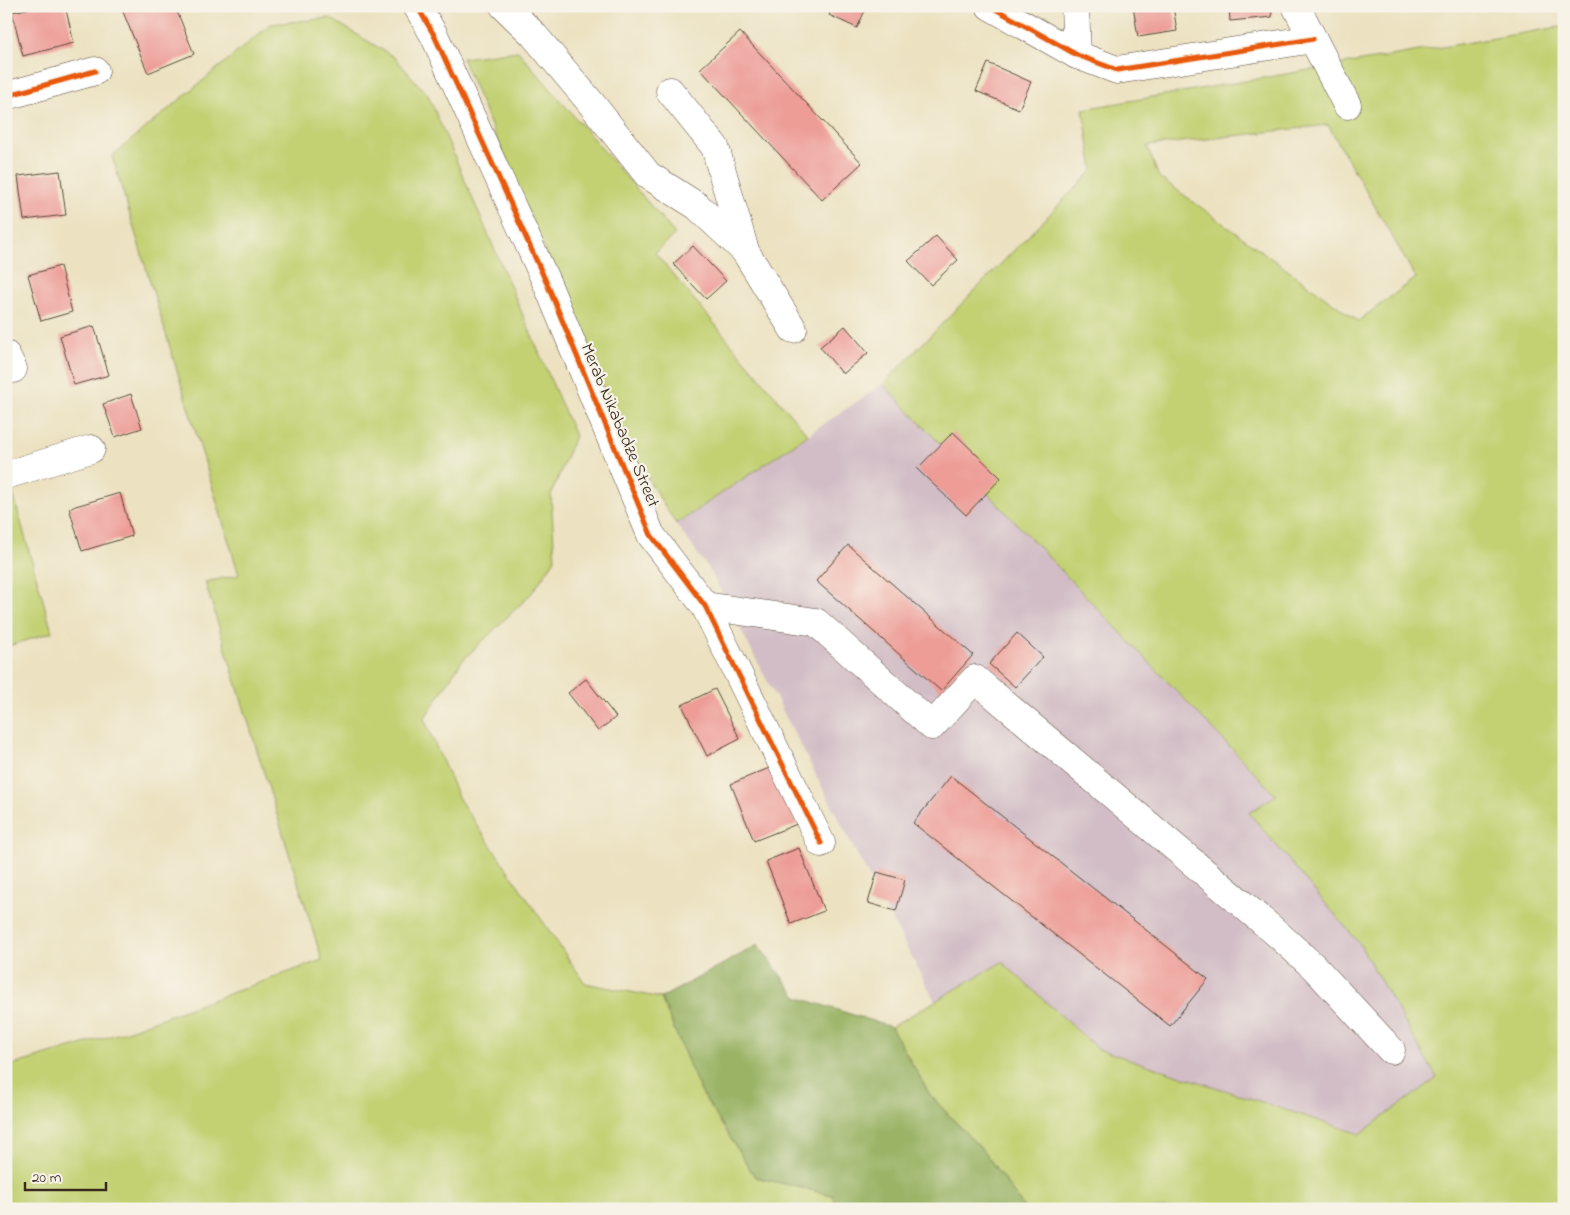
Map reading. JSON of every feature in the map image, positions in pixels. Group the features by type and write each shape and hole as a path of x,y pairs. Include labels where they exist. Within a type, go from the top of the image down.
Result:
{"street":[{"name":"Merab Nikabadze Street","path":"417,6 434,35 548,286 651,535 705,606 821,843"},
{"path":"504,6 533,34 648,175 697,206 745,251 793,329"},
{"path":"990,6 1077,56 1117,70 1313,38"},
{"path":"1075,6 1077,56"},
{"path":"1296,6 1347,105"},
{"path":"6,96 96,71"},
{"path":"670,91 715,147 745,251"},
{"path":"6,475 91,449"},
{"path":"705,606 816,622 932,726 975,679 1273,930 1314,967 1391,1050"}],"shaded area":[{"path":"883,384 1276,796 1249,813 1359,943 1438,1078 1360,1134 1098,1049 1002,963 935,1001 711,572 676,524"}],"green space":[{"path":"330,18 394,57 428,95 575,436 551,495 555,560 531,594 462,661 424,719 459,799 585,983 661,998 700,1090 755,1177 832,1195 838,1209 6,1209 6,1067 124,1032 322,960 205,582 239,575 112,156 271,24"},
{"path":"1564,26 1564,1209 1025,1209 985,1153 930,1095 891,1027 1002,962 1098,1049 1360,1134 1437,1078 1359,943 1249,813 1276,795 883,384 1093,170 1083,109","holes":["1328,125 1416,278 1358,321 1159,177 1147,146"]},
{"path":"518,51 675,234 655,253 808,435 676,524 632,453 462,58"},
{"path":"9,480 52,632 6,647 6,481"},
{"path":"758,945 797,997 891,1027 930,1095 985,1153 1025,1209 838,1209 832,1195 755,1177 700,1090 661,998"}],"building":[{"path":"27,6 65,6 74,43 23,56 12,12 27,9"},
{"path":"175,6 194,54 148,73 121,7"},
{"path":"833,6 867,6 857,28 829,15"},
{"path":"1133,6 1173,6 1177,31 1138,37"},
{"path":"1229,6 1271,6 1272,17 1230,21"},
{"path":"740,32 862,163 822,200 700,69"},
{"path":"988,63 1031,82 1019,109 976,91"},
{"path":"60,171 66,215 24,220 18,176"},
{"path":"936,236 958,260 931,285 908,261"},
{"path":"693,246 726,281 706,299 673,264"},
{"path":"60,266 72,312 41,321 28,275"},
{"path":"94,326 109,375 74,385 60,336"},
{"path":"845,326 868,353 843,374 820,347"},
{"path":"131,394 142,428 115,437 103,404"},
{"path":"953,432 1001,478 966,515 917,469"},
{"path":"120,493 132,536 82,551 69,508"},
{"path":"848,545 973,655 941,691 816,581"},
{"path":"1017,633 1043,657 1015,687 989,664"},
{"path":"586,679 616,717 598,731 568,693"},
{"path":"715,689 740,739 707,756 682,705"},
{"path":"774,766 797,824 754,841 731,784"},
{"path":"951,776 1208,979 1170,1026 913,823"},
{"path":"799,848 824,911 791,924 766,861"},
{"path":"877,872 905,880 896,911 868,903"}],"cycle path":[{"path":"417,6 434,35 548,286 651,535 705,606 821,843"},
{"path":"990,6 1077,55 1117,70 1313,39"},
{"path":"6,96 95,71"}]}
